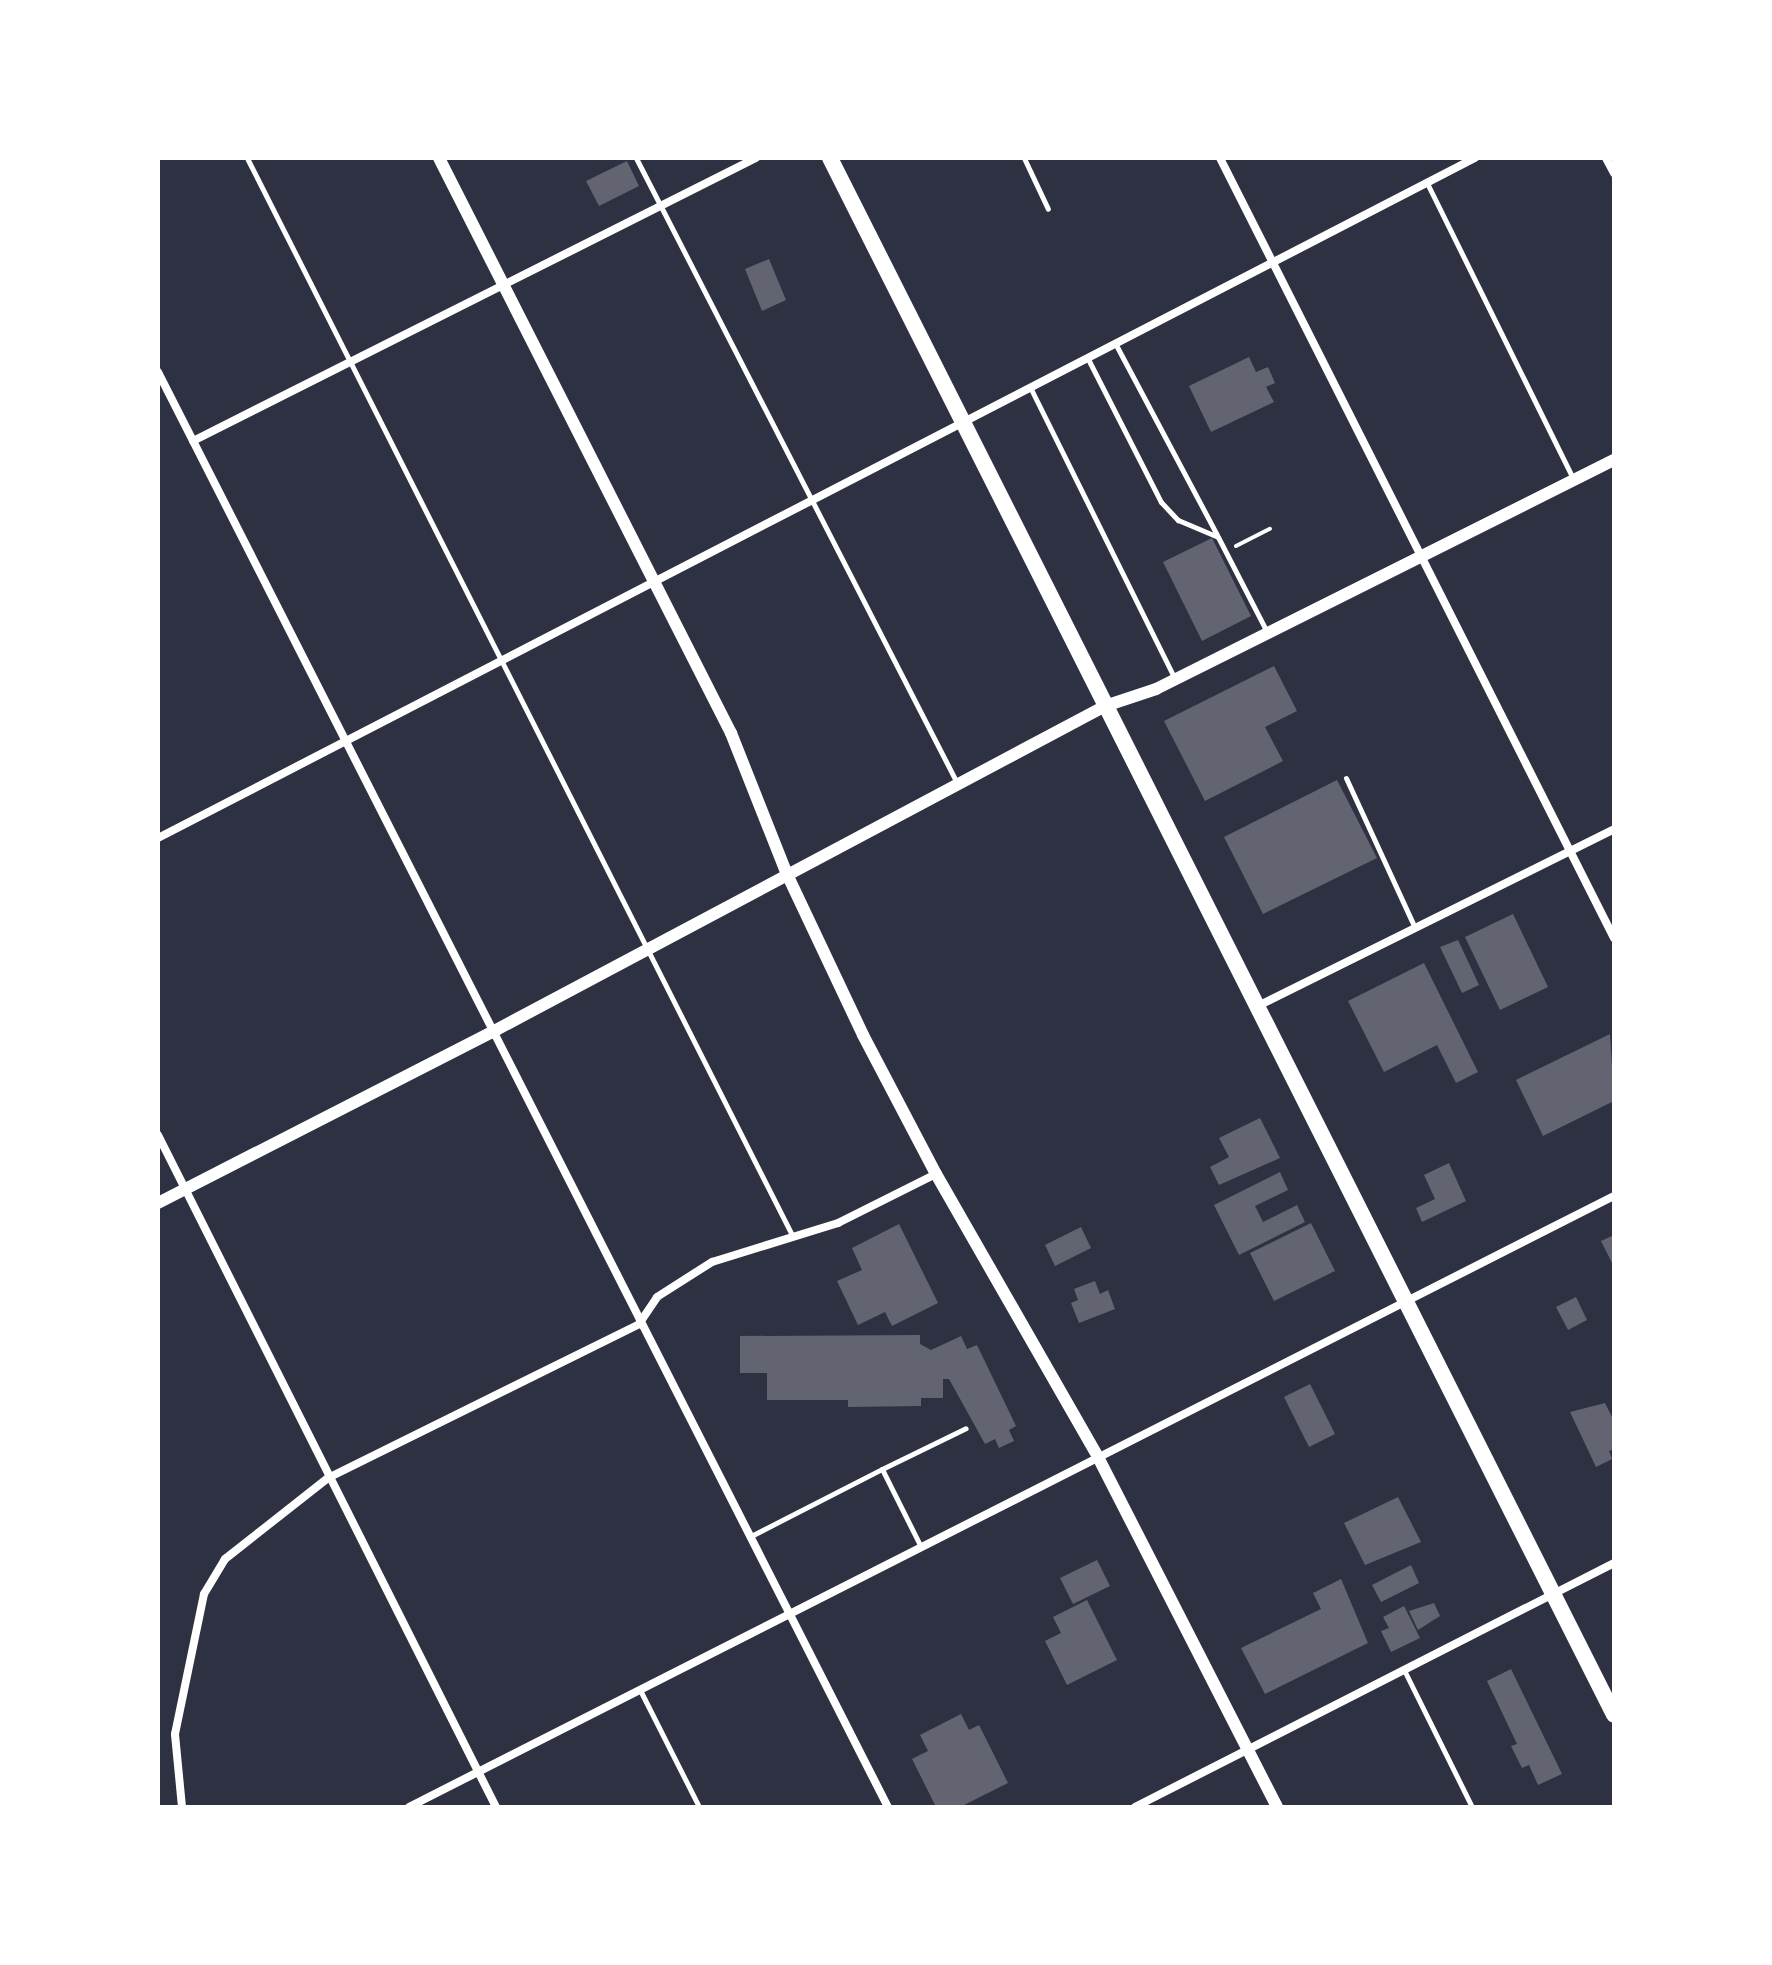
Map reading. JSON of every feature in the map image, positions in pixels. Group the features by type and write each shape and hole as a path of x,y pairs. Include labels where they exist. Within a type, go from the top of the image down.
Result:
{"main road":[{"path":"830,158 959,420 1614,1715"}],"street":[{"path":"439,158 741,755 786,872 936,1174 1099,1459 1277,1807"},
{"path":"193,441 506,287 756,158"},
{"path":"1220,158 1614,938"},
{"path":"158,838 959,420 1475,158"},
{"path":"1606,158 1614,173"},
{"path":"158,372 496,1030 639,1324 888,1807"},
{"path":"158,1203 496,1030 786,872 1105,706 1175,679 1614,460"},
{"path":"1256,1007 1614,829"},
{"path":"158,1135 496,1807"},
{"path":"182,1807 175,1734 204,1594 211,1575 231,1556 328,1478 639,1324 657,1297 712,1262 838,1223 936,1174"},
{"path":"409,1807 1614,1196"},
{"path":"1135,1807 1614,1563"}],"lane":[{"path":"247,158 792,1235"},
{"path":"636,158 957,783"},
{"path":"1024,158 1048,209"},
{"path":"1427,183 1574,480"},
{"path":"1114,342 1267,633"},
{"path":"1086,356 1161,502 1178,520 1218,537"},
{"path":"1029,385 1175,679"},
{"path":"1346,778 1415,929"},
{"path":"749,1537 966,1428"},
{"path":"882,1469 921,1547"},
{"path":"1404,1670 1472,1807"},
{"path":"640,1689 699,1807"}],"path":[{"path":"1226,551 1270,529"}],"building":[{"path":"627,161 639,186 599,206 586,181"},
{"path":"769,259 786,300 762,311 745,269"},
{"path":"1249,357 1256,372 1268,367 1275,383 1266,387 1274,402 1211,432 1189,386"},
{"path":"1212,538 1251,616 1202,641 1163,562"},
{"path":"1274,666 1297,711 1265,727 1283,761 1205,801 1164,721"},
{"path":"1337,780 1377,858 1263,914 1224,837"},
{"path":"1513,914 1548,987 1500,1010 1465,937"},
{"path":"1458,940 1479,985 1462,993 1440,947"},
{"path":"1424,963 1478,1072 1456,1083 1437,1045 1384,1072 1348,1001"},
{"path":"1610,1034 1614,1101 1543,1136 1516,1080"},
{"path":"1260,1118 1280,1158 1219,1185 1210,1167 1229,1157 1219,1138"},
{"path":"1449,1163 1466,1201 1422,1222 1416,1208 1435,1199 1424,1175"},
{"path":"1280,1172 1288,1190 1255,1206 1263,1222 1297,1205 1305,1222 1239,1255 1214,1205"},
{"path":"1311,1223 1335,1271 1274,1301 1250,1253"},
{"path":"899,1224 938,1303 892,1326 885,1312 858,1325 837,1281 862,1270 852,1248"},
{"path":"1081,1227 1091,1248 1055,1266 1045,1245"},
{"path":"1614,1235 1614,1267 1601,1241"},
{"path":"1095,1281 1100,1294 1108,1290 1115,1309 1079,1323 1071,1303 1078,1300 1074,1289"},
{"path":"1576,1297 1587,1320 1568,1330 1556,1307"},
{"path":"920,1335 920,1344 931,1350 961,1336 967,1349 977,1345 1016,1426 1009,1430 1014,1441 999,1448 995,1439 985,1444 949,1379 943,1379 943,1398 921,1398 921,1406 848,1407 848,1400 767,1400 767,1373 740,1373 740,1336"},
{"path":"1310,1384 1335,1434 1309,1447 1284,1397"},
{"path":"1605,1403 1614,1421 1614,1449 1609,1451 1612,1459 1596,1467 1570,1412"},
{"path":"1398,1497 1421,1542 1365,1565 1344,1523"},
{"path":"1097,1560 1110,1586 1073,1604 1060,1578"},
{"path":"1411,1565 1419,1583 1381,1602 1372,1585"},
{"path":"1341,1579 1368,1643 1265,1694 1241,1648 1321,1609 1313,1593"},
{"path":"1087,1600 1117,1660 1067,1685 1045,1641 1061,1633 1053,1617"},
{"path":"1434,1603 1440,1616 1418,1630 1409,1611"},
{"path":"1404,1606 1420,1638 1391,1652 1381,1631 1389,1628 1383,1617"},
{"path":"1511,1669 1562,1774 1538,1785 1529,1765 1522,1768 1511,1746 1517,1744 1487,1681"},
{"path":"961,1714 969,1730 979,1725 1008,1783 960,1807 936,1807 912,1759 928,1751 920,1735"}]}
